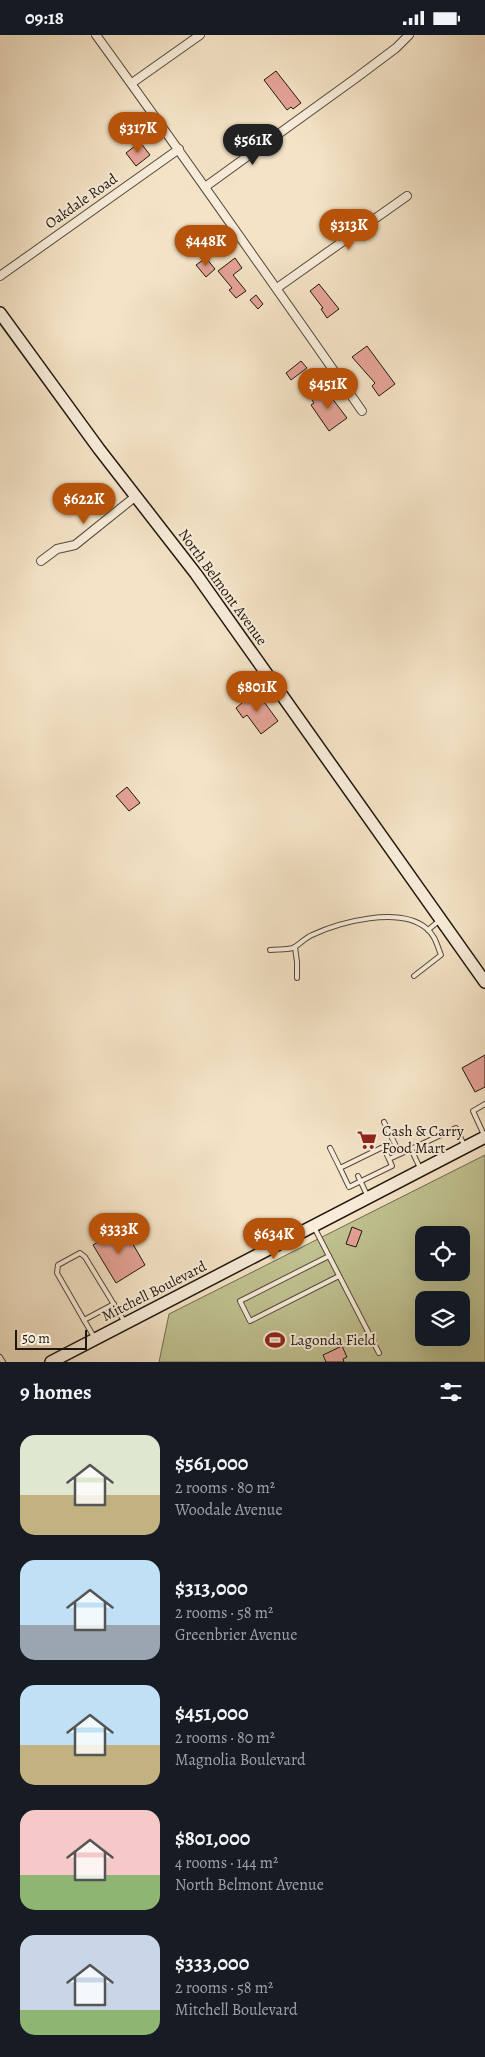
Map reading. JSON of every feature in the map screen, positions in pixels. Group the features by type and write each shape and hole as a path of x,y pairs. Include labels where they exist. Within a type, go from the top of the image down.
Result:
{"street":[{"path":"96,35 132,83 362,411"},
{"path":"132,83 200,35"},
{"path":"205,187 396,48 409,35"},
{"name":"Oakdale Road","path":"0,276 178,149"},
{"path":"277,288 407,196"},
{"name":"North Belmont Avenue","path":"0,313 99,449 196,574 247,644 485,982"},
{"path":"41,561 57,549 75,545 136,496"},
{"name":"Mitchell Boulevard","path":"51,1362 485,1137"}],"lane":[{"path":"270,950 294,947 311,935 322,931 376,917 397,917 416,922 428,929 441,955 414,976"},
{"path":"428,929 441,919"},
{"path":"294,947 297,962 297,978"},
{"path":"485,1104 472,1111 485,1137"},
{"path":"384,1121 400,1154"},
{"path":"389,1159 456,1128 465,1147"},
{"path":"330,1148 349,1187 392,1165 383,1147 368,1157 340,1168"},
{"path":"411,1149 421,1170"},
{"path":"351,1163 354,1167"},
{"path":"373,1167 377,1173"},
{"path":"358,1176 368,1197"},
{"path":"314,1225 379,1353"},
{"path":"95,1339 57,1273 58,1265 72,1257 80,1253 85,1257 125,1323"},
{"path":"329,1256 240,1301 250,1321 339,1275"},
{"path":"84,1320 114,1305"},
{"path":"0,1357 3,1362"}],"green space":[{"path":"485,1155 485,1362 159,1362 169,1314"}],"building":[{"path":"276,71 301,103 293,109 291,107 287,110 264,80"},
{"path":"140,142 150,155 136,166 126,153"},
{"path":"206,258 215,269 206,277 196,265"},
{"path":"235,258 242,268 233,275 246,291 236,298 229,290 232,288 218,271"},
{"path":"319,284 339,309 327,318 321,309 323,308 310,291"},
{"path":"256,295 263,304 258,309 250,300"},
{"path":"367,346 395,384 379,396 372,386 375,383 352,357"},
{"path":"301,361 307,368 291,380 286,373"},
{"path":"325,389 347,418 329,431 311,405 314,403 312,400"},
{"path":"256,691 278,721 261,734 247,715 243,718 236,708"},
{"path":"127,787 140,803 129,811 116,796"},
{"path":"485,1055 485,1087 475,1092 462,1068"},
{"path":"123,1227 145,1265 116,1283 93,1245"},
{"path":"352,1227 362,1231 356,1247 346,1244"},
{"path":"342,1346 347,1357 343,1359 344,1362 326,1362 323,1355"}],"place":[{"name":"Cash & Carry Food Mart","path":"367,1140"},
{"name":"Lagonda Field","path":"275,1340"}]}
